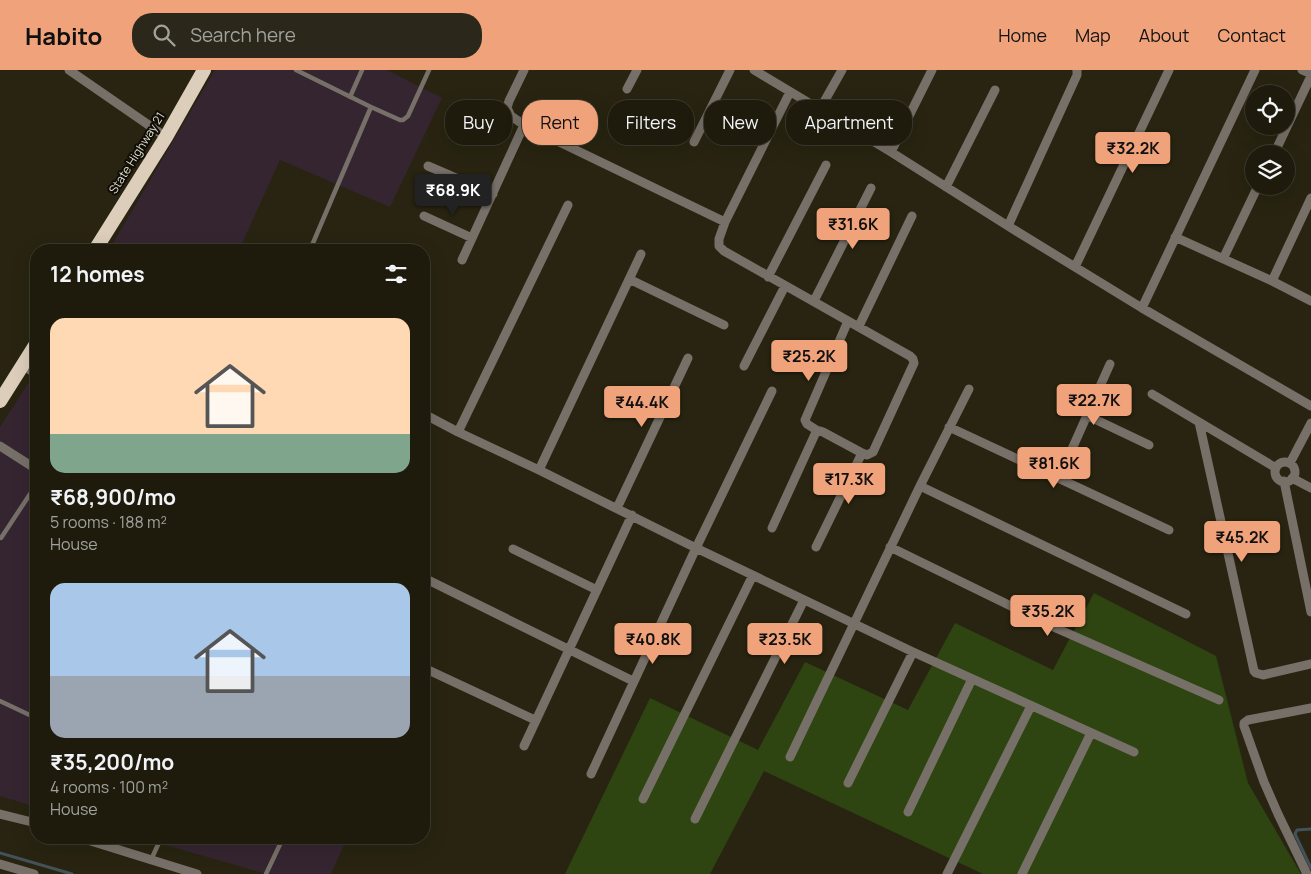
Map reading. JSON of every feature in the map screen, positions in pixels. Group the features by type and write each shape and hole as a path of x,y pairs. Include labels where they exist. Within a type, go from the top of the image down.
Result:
{"highway":[{"name":"State Highway 21","path":"99,244 166,137 204,70"},
{"path":"0,401 30,354"}],"street":[{"path":"69,70 166,137"},
{"path":"522,124 511,116 506,108 524,70"},
{"path":"627,89 637,70"},
{"path":"694,142 730,70"},
{"path":"755,70 803,100"},
{"path":"826,100 842,70"},
{"path":"891,152 932,70"},
{"path":"1008,226 1077,75 1077,70"},
{"path":"1075,267 1169,70"},
{"path":"1142,308 1255,70"},
{"path":"1278,145 1311,75 1302,70"},
{"path":"946,186 995,90"},
{"path":"790,92 725,222 719,239 719,246 724,251 768,277 859,326 913,358 914,363 874,450 870,454 862,453 818,431 807,424 805,420 848,321"},
{"path":"462,260 522,129"},
{"path":"565,145 725,222"},
{"path":"879,145 1142,308 1311,406"},
{"path":"428,166 493,194"},
{"path":"768,277 826,166"},
{"path":"814,301 871,188"},
{"path":"1223,259 1254,195"},
{"path":"1272,281 1311,198"},
{"path":"458,432 568,205"},
{"path":"424,216 472,238"},
{"path":"859,326 912,216"},
{"path":"1175,237 1311,301"},
{"path":"539,470 641,254"},
{"path":"629,279 724,324"},
{"path":"744,366 785,286"},
{"path":"617,508 688,358"},
{"path":"1058,478 1110,364"},
{"path":"790,757 968,389"},
{"path":"590,774 772,391"},
{"path":"1152,394 1276,468"},
{"path":"1086,415 1149,445"},
{"path":"430,417 853,624 1134,752"},
{"path":"1199,422 1254,671 1263,675 1311,664"},
{"path":"1290,463 1311,423"},
{"path":"949,427 1169,530"},
{"path":"772,528 814,434 818,431"},
{"path":"0,446 30,465"},
{"path":"816,547 862,453"},
{"path":"1290,463 1280,463 1276,468 1276,477 1281,481 1288,480 1311,488"},
{"path":"1290,463 1294,472 1288,480 1311,612"},
{"path":"920,486 1186,614"},
{"path":"524,746 632,515"},
{"path":"890,547 1058,629 1219,700"},
{"path":"513,549 597,590"},
{"path":"643,799 753,574"},
{"path":"430,581 633,681"},
{"path":"695,819 804,600"},
{"path":"848,783 913,652"},
{"path":"430,671 535,720"},
{"path":"908,812 972,679"},
{"path":"947,874 1031,706"},
{"path":"1307,874 1264,782 1244,723 1248,720 1311,708"},
{"path":"1022,874 1092,733"},
{"path":"0,814 30,822"},
{"path":"100,844 197,874"},
{"path":"0,864 34,874"}],"lane":[{"path":"296,70 396,119 403,120 406,118 429,70"},
{"path":"350,97 362,70"},
{"path":"313,244 371,107"},
{"path":"22,367 30,373"},
{"path":"1,538 30,494"},
{"path":"0,701 30,715"},
{"path":"151,860 158,844"},
{"path":"266,874 280,844"}],"shaded area":[{"path":"215,70 387,70 442,98 390,207 280,160 242,244 113,244"},
{"path":"30,380 30,805 0,796 0,427"},
{"path":"162,844 344,844 331,874 266,874"}],"green space":[{"path":"1094,593 1216,656 1248,783 1301,874 983,874 764,771 710,874 565,874 650,698 758,750 805,662 908,710 955,623 1053,670"}],"waterway":[{"path":"1311,829 1297,830 1295,834 1311,868"},
{"path":"0,853 72,874"}]}
